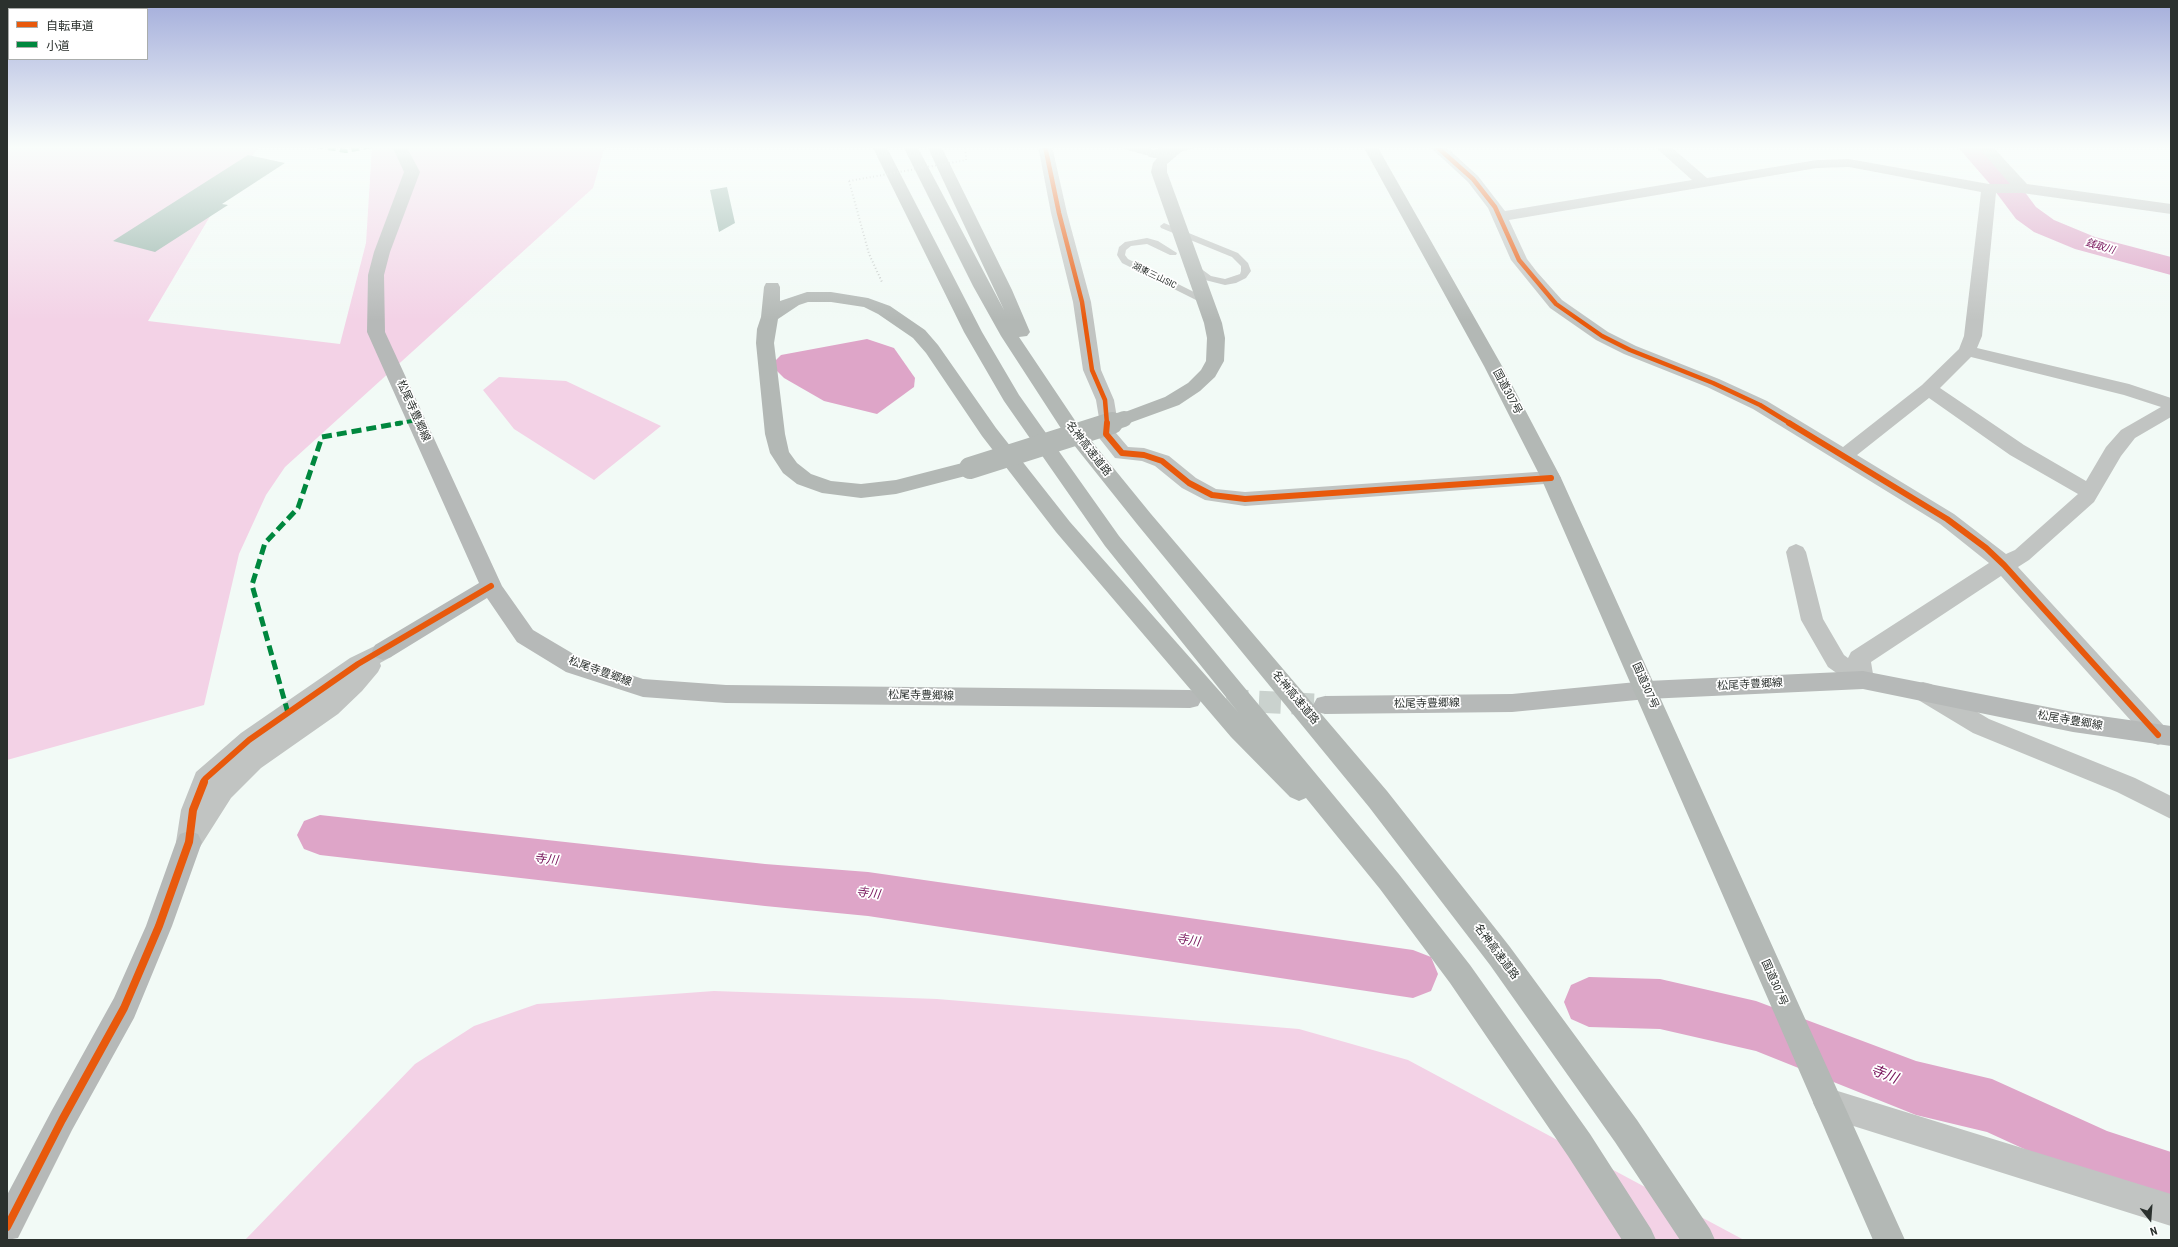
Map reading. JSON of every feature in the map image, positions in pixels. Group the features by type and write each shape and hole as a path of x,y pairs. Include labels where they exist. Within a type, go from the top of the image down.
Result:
{"highway":[{"path":"908,204 973,332 1011,397 1112,541 1389,881 1478,999 1579,1145 1640,1240"},
{"name":"名神高速道路","path":"940,204 981,286 1069,426 1134,507 1378,799 1500,956 1626,1131 1699,1240"},
{"path":"962,204 1004,290 1045,390"},
{"path":"1156,204 1203,344 1205,357 1202,372 1194,387"},
{"path":"772,287 770,317 766,329 765,343 775,434 780,453 790,468 804,479 829,488 861,491 896,487 970,468 1124,419 1172,401 1194,387 1209,373 1215,361 1217,352 1213,323 1170,204"},
{"name":"国道307号","path":"1403,204 1493,366 1551,478 1647,690 1785,1009 1889,1240"},
{"path":"770,317 782,307 793,301 807,297 831,297 874,306 884,310 919,334 932,349 989,432 1063,527 1239,730 1389,881"}],"main road":[{"name":"松尾寺豊郷線","path":"400,204 382,252 376,275 376,332 491,586 525,636 574,666 643,688 726,694 1190,699"},
{"path":"382,651 491,586"},
{"name":"松尾寺豊郷線","path":"1325,705 1512,703 1647,690 1863,680 2073,722 2164,736"},
{"path":"7,1227 62,1120 124,1008 158,926 189,842"}],"street":[{"path":"1057,204 1082,302 1092,370 1105,400 1108,418 1106,434 1122,453 1144,454 1162,461 1189,482 1212,495 1245,499 1551,478"},
{"path":"1493,204 1500,216 1511,245 1531,276 1556,304 1574,318 1602,336 1630,350 1713,383 1760,405 1946,519 1986,548 2004,565 2164,736"},
{"path":"1500,216 1573,204"},
{"path":"1844,456 1928,389 1967,351 1973,336 1987,204"},
{"path":"2137,204 2171,209"},
{"path":"1967,351 2129,390 2171,404"},
{"path":"1928,389 1983,425 2016,450 2090,492"},
{"path":"1863,680 1859,658 2022,555 2050,531 2090,492 2113,452 2128,434 2171,409"},
{"path":"1796,552 1812,620 1836,661 1863,680"},
{"path":"189,842 222,791 252,761 330,707 354,686 382,651"},
{"path":"1922,691 1981,726 2126,785 2171,808"},
{"path":"1828,1104 2171,1210"}],"lane":[{"path":"1164,226 1234,255 1245,265 1246,271 1243,276 1236,280 1225,282 1208,278 1193,267"},
{"name":"湖東三山SIC","path":"1173,253 1155,243 1147,241 1128,244 1122,248 1121,255 1125,261 1132,266 1204,300"}],"path":[{"path":"855,204 869,254 882,282"}],"shaded area":[{"path":"7,204 219,204 148,321 340,344 366,243 368,204 575,204 285,467 266,495 239,554 204,705 7,760"},
{"path":"867,339 894,348 915,378 914,387 877,414 824,401 784,378 771,365 781,355"},
{"path":"499,377 566,381 661,426 594,480 514,429 483,390"},
{"path":"714,991 937,999 1299,1029 1408,1060 1744,1240 245,1240 415,1064 474,1026 537,1004"}],"building":[{"path":"171,204 228,205 155,252 113,241"},
{"path":"713,204 731,204 735,223 719,232"}],"waterway":[{"name":"銭取川","path":"2019,204 2026,213 2044,226 2085,243 2171,266"},
{"name":"寺川","path":"320,835 765,885 868,894 1413,974"},
{"name":"寺川","path":"1589,1002 1660,1004 1756,1026 1916,1088 1992,1106 2100,1156 2171,1180"}],"tunnel":[{"path":"1226,700 1325,705"}],"marked path":[{"path":"288,713 252,585 265,543 298,508 322,437 417,420"}],"cycle path":[{"path":"1057,204 1082,302 1092,370 1105,400 1108,418 1106,434 1122,453 1144,455 1162,461 1189,483 1212,495 1245,499 1551,478"},
{"path":"1493,204 1519,260 1556,304 1602,336 1630,350 1713,383 1760,405 1947,519 1986,548 2004,565 2158,735"},
{"path":"7,1227 62,1120 124,1008 159,926 189,842 193,810 205,779 249,740 358,664 491,586"}]}
